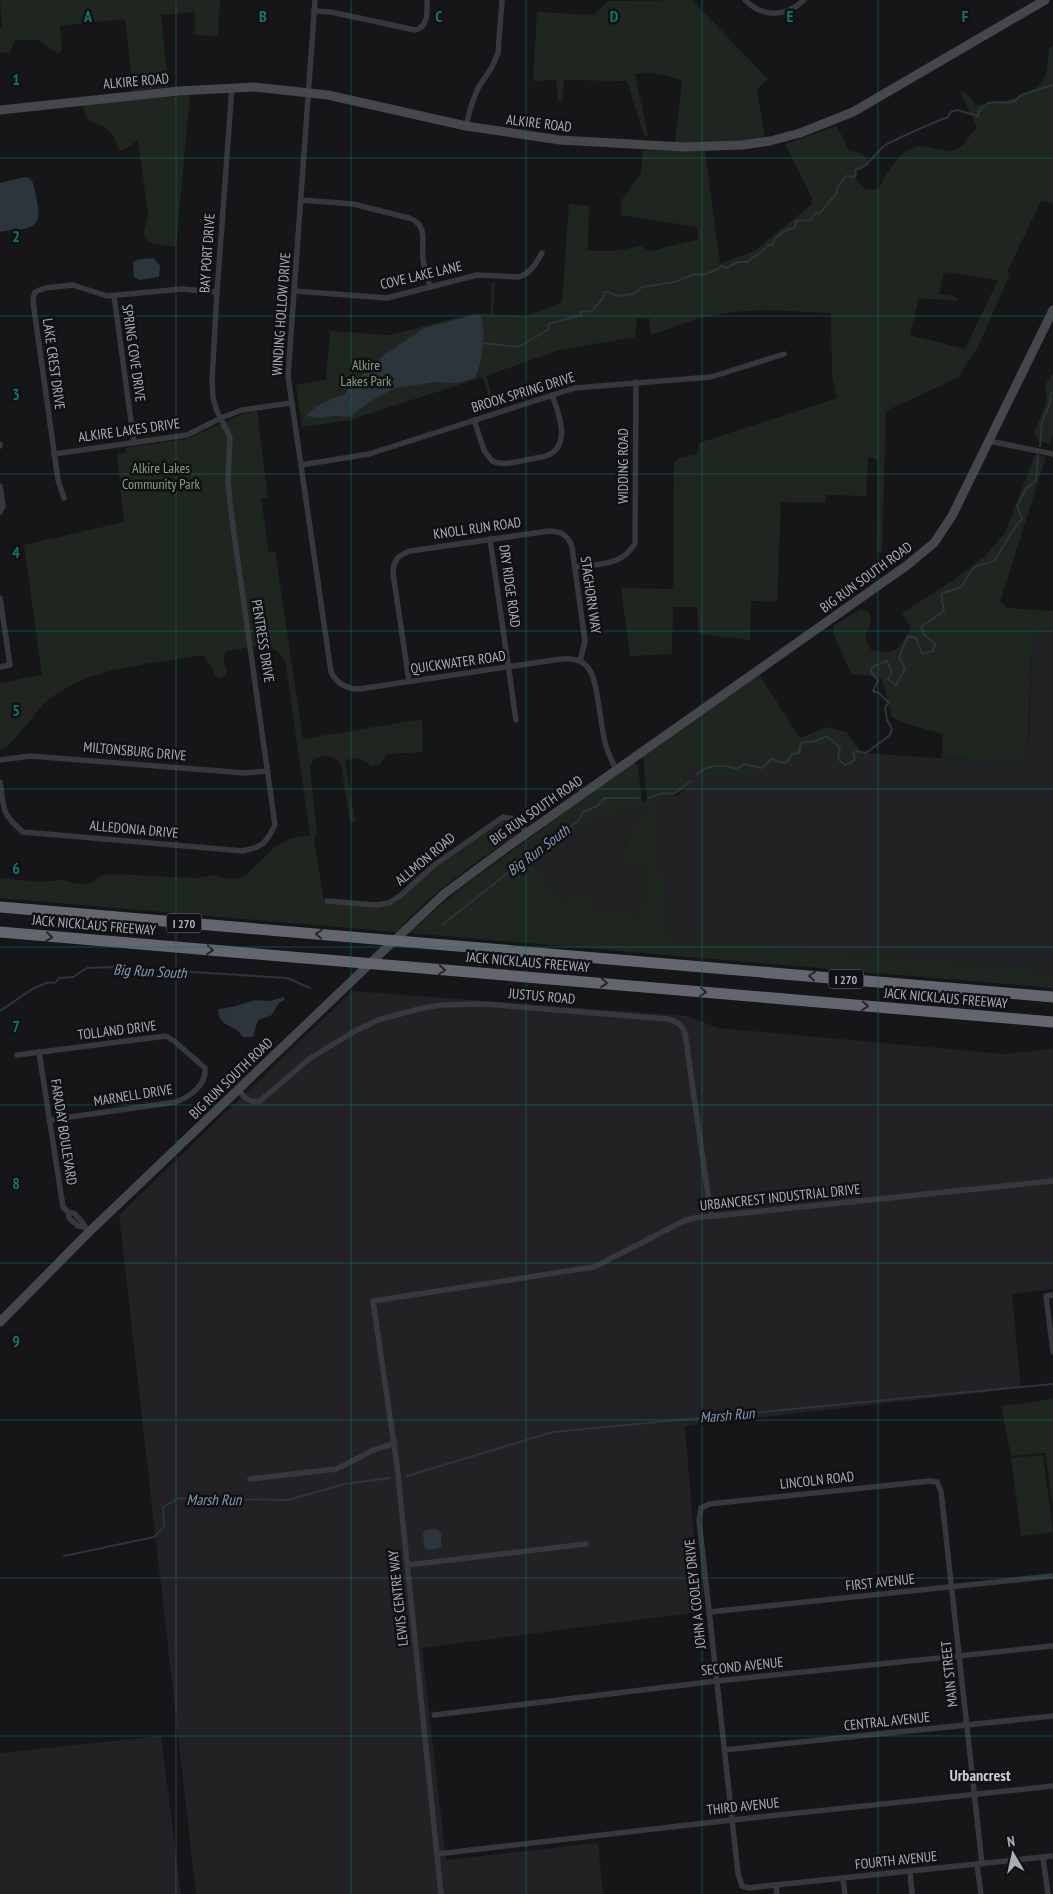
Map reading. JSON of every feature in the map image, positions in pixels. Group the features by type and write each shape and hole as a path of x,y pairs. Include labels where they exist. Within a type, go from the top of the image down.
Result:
{"highway":[{"name":"JACK NICKLAUS FREEWAY","path":"0,907 1053,997"},
{"name":"JACK NICKLAUS FREEWAY","path":"0,932 1053,1022"}],"street":[{"name":"WINDING HOLLOW DRIVE","path":"315,0 288,376 330,667 333,676 340,684"},
{"path":"314,11 330,12 410,30 420,29 424,24 427,0"},
{"path":"466,126 478,88 492,67 498,53 502,0"},
{"path":"745,0 756,10 768,14 782,13 804,0"},
{"name":"ALKIRE ROAD","path":"0,110 103,98 232,87 281,89 336,97 466,126 560,140 639,146 710,147 770,141 811,130 859,109 1045,0"},
{"name":"BAY PORT DRIVE","path":"221,418 213,398 212,380 232,87"},
{"path":"301,200 353,204 409,218 417,222 424,233 423,261 430,287"},
{"name":"COVE LAKE LANE","path":"295,291 387,298 477,275 519,277 532,268 542,253"},
{"name":"LAKE CREST DRIVE","path":"64,498 58,480 33,299 35,292 45,288 73,285 99,294 114,296"},
{"path":"114,296 182,289 217,292"},
{"name":"SPRING COVE DRIVE","path":"114,296 134,443"},
{"name":"BIG RUN SOUTH ROAD","path":"0,1322 87,1230 238,1090 422,914 460,881 906,566 934,543 952,516 1053,310"},
{"name":"BROOK SPRING DRIVE","path":"300,465 348,459 369,454 552,395 588,386 711,377 784,354"},
{"name":"WIDDING ROAD","path":"575,567 619,560 632,549 635,536 636,382"},
{"path":"474,420 486,454 496,463 506,464 545,457 553,453 559,446 561,438 561,426 552,395"},
{"name":"ALKIRE LAKES DRIVE","path":"54,454 188,435 221,418 242,410 291,403"},
{"name":"PENTRESS DRIVE","path":"221,418 230,437 228,480 275,824 268,839 258,848 243,851"},
{"path":"989,441 1053,454"},
{"path":"0,486 3,506 0,512"},
{"name":"KNOLL RUN ROAD","path":"409,681 393,573 393,565 402,553 549,530 563,533"},
{"name":"STAGHORN WAY","path":"563,533 572,547 585,641 580,661"},
{"name":"DRY RIDGE ROAD","path":"490,539 516,720"},
{"path":"0,598 10,665 0,667"},
{"name":"QUICKWATER ROAD","path":"340,684 349,688 359,689 561,659 570,658 580,661"},
{"path":"580,661 585,664 592,674 605,742 617,771"},
{"name":"MILTONSBURG DRIVE","path":"0,760 30,756 244,773 268,770"},
{"name":"ALLEDONIA DRIVE","path":"0,782 4,808 9,820 23,832 243,851"},
{"name":"ALLMON ROAD","path":"327,901 376,905 389,903 401,895 433,866 503,817 514,819 526,833"},
{"name":"JUSTUS ROAD","path":"238,1090 246,1100 260,1101 309,1059 342,1038 378,1020 423,1008 450,1004 485,1004 668,1019 678,1022 685,1032 711,1216"},
{"name":"TOLLAND DRIVE","path":"17,1055 166,1036 204,1066 206,1071"},
{"name":"FARADAY BOULEVARD","path":"40,1052 63,1206 69,1213 69,1218 78,1226 87,1230"},
{"name":"MARNELL DRIVE","path":"49,1120 176,1102 191,1095 205,1079 206,1071"},
{"name":"URBANCREST INDUSTRIAL DRIVE","path":"374,1301 594,1267 684,1221 711,1216 1053,1181"},
{"path":"1053,1295 1046,1296 1053,1352"},
{"name":"LEWIS CENTRE WAY","path":"374,1301 395,1444 441,1894"},
{"path":"250,1479 336,1469 368,1452 395,1444"},
{"name":"LINCOLN ROAD","path":"701,1508 709,1504 930,1481 937,1482"},
{"name":"MAIN STREET","path":"937,1482 941,1491 967,1725 981,1894"},
{"name":"JOHN A COOLEY DRIVE","path":"701,1508 699,1520 738,1873 742,1886"},
{"path":"408,1565 586,1544"},
{"name":"FIRST AVENUE","path":"709,1612 1053,1576"},
{"name":"SECOND AVENUE","path":"434,1715 717,1681 1053,1646"},
{"name":"CENTRAL AVENUE","path":"724,1750 1053,1716"},
{"name":"THIRD AVENUE","path":"437,1854 1053,1786"},
{"name":"FOURTH AVENUE","path":"742,1886 749,1888 1053,1856"},
{"path":"1044,1858 1048,1894"},
{"path":"910,1871 912,1894"},
{"path":"843,1878 845,1894"},
{"path":"776,1885 777,1894"}],"shaded area":[{"path":"25,177 30,178 34,186 38,212 37,219 29,227 0,232 0,183"},
{"path":"154,258 160,266 159,277 140,280 134,277 133,262 140,259"},
{"path":"475,315 480,316 483,338 482,356 475,378 456,383 437,382 395,388 348,417 318,418 306,416 328,400 344,395 353,383 386,354 424,328"},
{"path":"1046,628 1053,628 1053,971 670,938 654,805 662,798 678,795 690,786 683,776 695,767 776,768 815,745 828,746 847,765 854,765 862,753 1028,764 1032,644 1040,631"},
{"path":"642,801 647,802 644,818 628,835 620,860 643,865 642,915 592,912 592,889 560,899 533,863 600,815 615,816 637,807"},
{"path":"352,991 688,1016 718,1028 1004,1054 1053,1049 1053,1289 1012,1294 1021,1388 685,1426 700,1612 422,1648 446,1860 598,1843 603,1894 196,1894 119,1215"},
{"path":"284,997 285,999 278,1004 272,1015 258,1020 253,1037 243,1037 224,1023 219,1015 218,1009 255,1000 269,1001"},
{"path":"437,1529 441,1533 441,1547 427,1550 424,1547 423,1532"},
{"path":"161,1736 181,1894 0,1894 0,1753"}],"green space":[{"path":"0,0 220,0 218,36 195,35 195,12 161,15 168,87 133,91 125,19 60,26 62,50 58,54 39,40 15,40 10,52 0,53 0,28 2,27"},
{"path":"692,0 768,79 757,89 765,139 723,143 675,143 682,80 665,75 653,73 635,74 648,136 644,135 627,81 564,80 562,102 558,101 556,80 533,81 537,12 594,15 608,1"},
{"name":"Alkire Lakes Park","path":"1053,46 1053,203 1041,201 1008,270 1009,276 978,347 957,378 886,411 882,551 877,552 878,461 872,457 868,458 866,496 826,495 825,503 781,502 777,602 751,601 750,640 699,634 697,607 673,607 672,654 630,656 621,588 673,589 674,462 681,457 698,454 699,443 837,398 832,376 831,313 763,310 734,312 699,318 651,335 649,318 637,319 635,337 559,350 486,376 495,406 492,407 483,377 350,420 302,427 296,385 326,380 330,331 390,335 476,313 490,314 492,282 495,282 493,314 527,316 562,302 569,204 589,206 588,251 615,251 640,246 650,251 699,239 697,227 621,215 621,201 641,173 643,150 705,151 720,264 754,251 812,204 812,198 785,144 837,126 849,151 861,153 869,161 855,172 857,181 867,190 878,189 901,155 908,150 923,146 950,152 962,146 977,127 960,92 964,91 976,105 1003,101 1031,91 1045,77 1049,49","holes":["944,272 998,280 965,349 910,335 919,298 959,301 954,296 939,294"]},
{"path":"190,95 176,247 150,243 143,235 148,215 138,140 122,151 118,149 114,137 108,130 88,120 83,105"},
{"path":"1052,375 1053,435 1050,444 1039,441 1034,433 1047,401 1045,385"},
{"name":"Alkire Lakes Community Park","path":"257,411 268,498 261,499 269,552 275,551 303,739 422,719 423,752 387,754 380,764 372,766 359,758 345,760 355,822 350,823 341,764 333,757 323,756 313,760 310,767 317,832 314,839 324,902 373,907 384,906 502,820 512,820 517,825 516,835 438,892 396,932 0,898 0,878 37,882 62,880 78,884 89,884 103,875 109,874 197,878 213,875 229,879 239,878 248,873 276,846 292,838 310,835 286,666 277,651 270,648 262,646 227,651 223,656 227,672 225,676 219,678 202,655 121,669 81,681 47,701 18,736 0,750 0,683 42,675 24,545 124,522 117,454 126,453 125,448 187,439 243,414"},
{"path":"1035,455 1046,457 1000,602 1008,608 1053,611 1053,628 1046,628 1040,631 1032,644 1028,733 1029,764 942,758 943,734 908,724 892,717 882,680 879,677 851,674 833,633 834,625 861,609 869,612 871,623 865,637 871,650 887,652 900,646 911,628 902,613 954,580 985,556 1005,533"},
{"path":"759,674 800,738 826,727 847,732 862,753 854,765 847,765 828,746 815,745 776,768 756,775 704,776 695,767 683,776 690,787 654,805 670,938 1053,971 1053,988 409,933 457,891 634,763 638,765 642,801 637,807 615,816 600,815 533,863 560,899 592,889 593,912 642,915 643,865 620,861 628,835 644,817 647,802 643,756"},
{"path":"1053,1399 1053,1506 1045,1453 1011,1456 1001,1406"},
{"path":"1043,1455 1053,1532 1021,1536 1011,1458"}],"waterway":[{"path":"483,343 518,347 549,329 548,324 581,315 581,312 592,311 603,298 605,292 616,296 634,294 642,287 675,282 695,274 703,275 721,266 726,268 738,262 747,262 768,245 773,245 775,239 783,232 795,227 796,221 810,220 817,212 818,215 837,193 837,188 846,176 853,177 856,175 855,170 868,163 884,146 916,130 947,118 951,112 957,110 978,116 979,111 988,103 1015,101 1021,95 1053,85"},
{"name":"Big Run South","path":"1040,446 1042,421 1053,393"},
{"name":"Big Run South","path":"697,774 706,768 716,766 736,769 744,764 762,768 772,759 784,763 788,761 792,754 799,753 801,743 816,741 826,736 840,747 838,759 845,765 855,760 853,753 857,751 866,753 890,735 892,729 887,720 885,707 889,703 879,693 873,691 878,680 871,672 872,667 887,661 892,672 888,679 896,685 905,669 899,657 908,636 916,638 922,654 933,651 935,644 923,634 922,626 944,611 941,594 961,587 974,567 994,561 1022,519 1017,506 1026,489 1036,480 1038,455"},
{"name":"Big Run South","path":"648,798 664,793 673,794 691,781"},
{"name":"Big Run South","path":"442,925 558,833 566,830 578,821 583,812 597,806 605,798 639,798"},
{"name":"Big Run South","path":"0,1011 35,988 55,983 59,978 73,977 87,968 112,967 287,978 310,988"},
{"name":"Marsh Run","path":"407,1476 553,1432 1053,1384"},
{"name":"Marsh Run","path":"64,1556 154,1537 164,1527 163,1507 179,1498 288,1500 345,1484 390,1478"}],"district":[{"name":"Urbancrest","path":"980,1775"}]}
